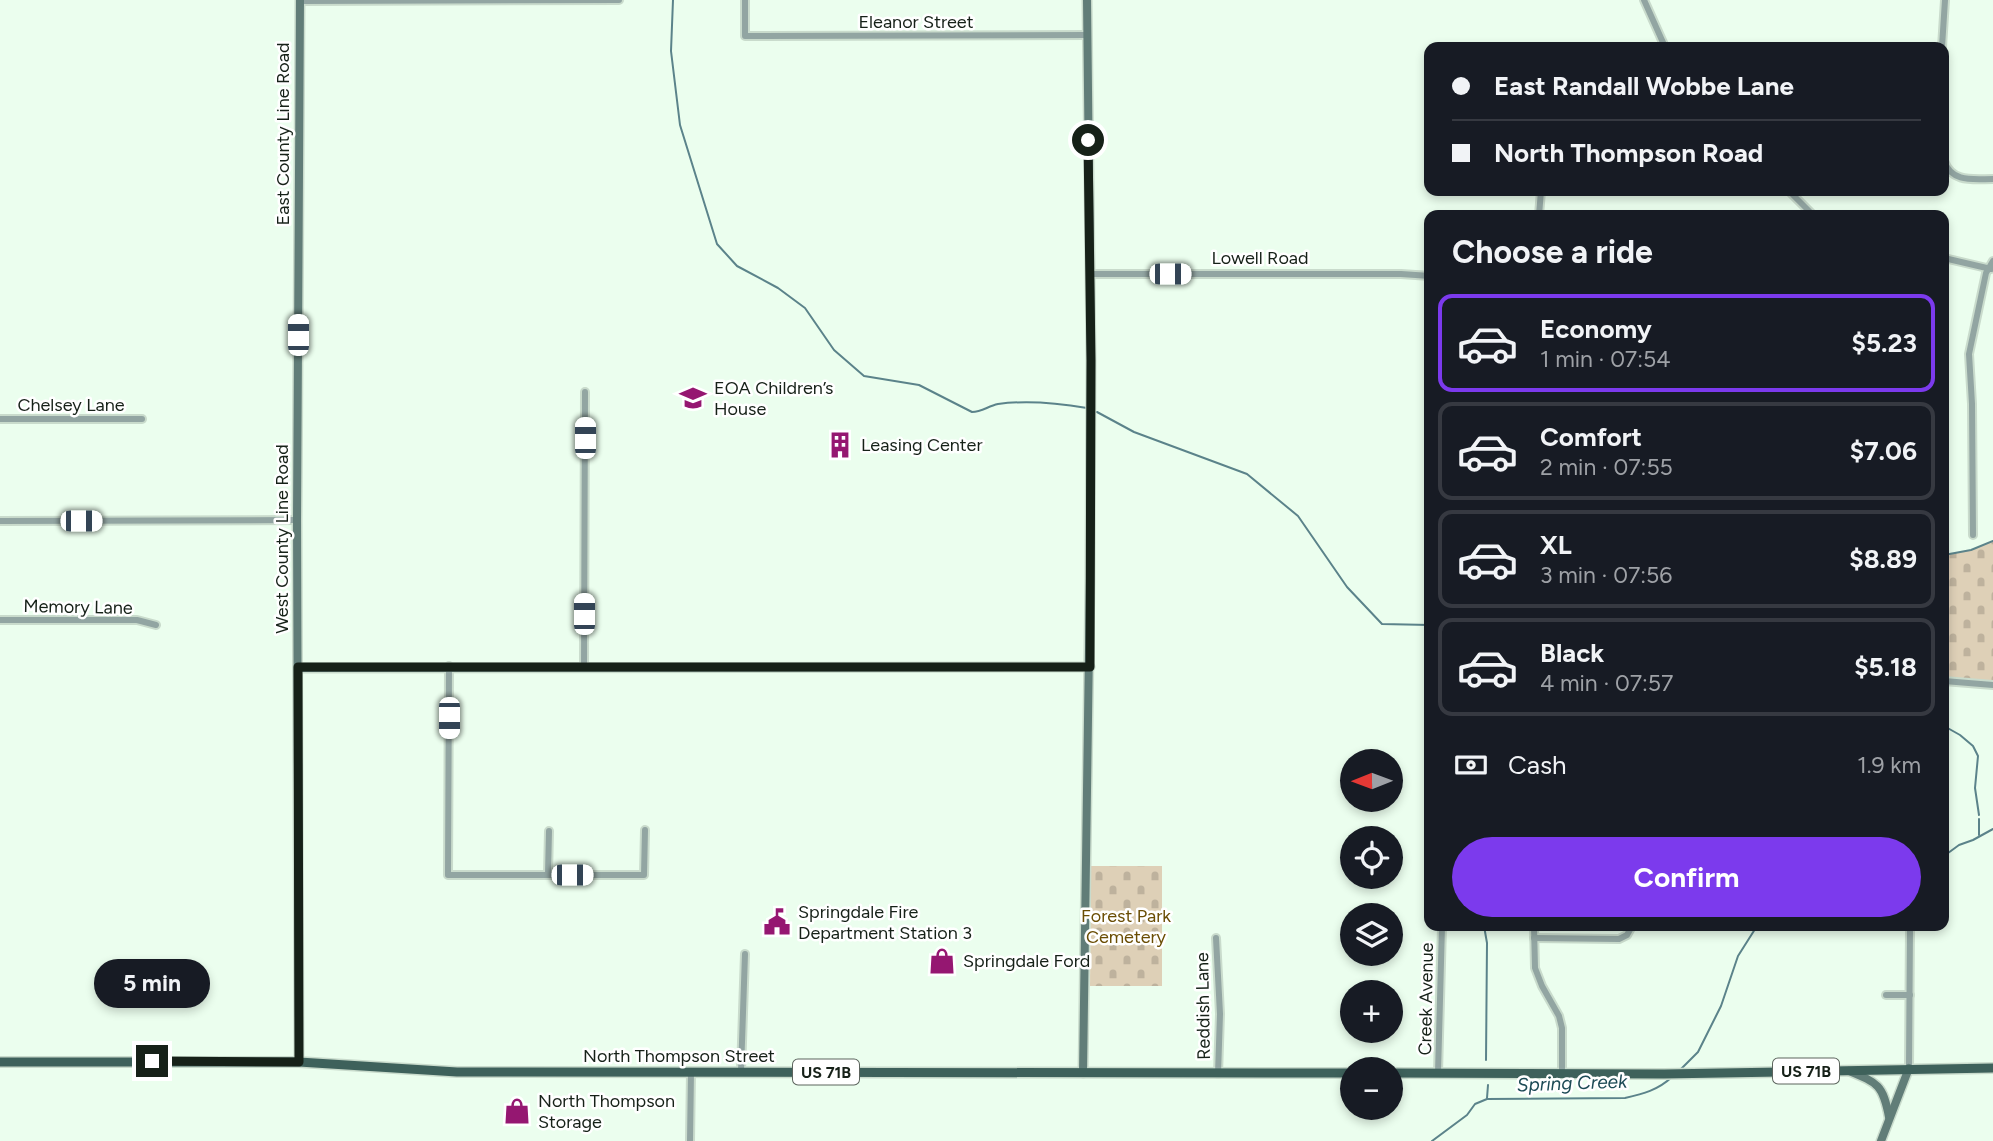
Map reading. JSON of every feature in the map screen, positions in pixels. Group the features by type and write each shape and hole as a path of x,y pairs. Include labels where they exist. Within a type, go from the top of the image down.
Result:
{"main road":[{"name":"US 71B","path":"0,1062 299,1062"},
{"name":"North Thompson Street","path":"299,1062 457,1072 1340,1073"},
{"name":"US 71B","path":"1403,1073 1702,1074 1993,1068"}],"street":[{"path":"300,0 619,0"},
{"name":"East County Line Road","path":"298,269 300,0"},
{"name":"Eleanor Street","path":"745,0 745,36 1087,35"},
{"path":"1083,1073 1090,667 1087,0"},
{"path":"1644,0 1663,42"},
{"path":"1942,42 1945,0"},
{"path":"1949,171 1957,177 1993,179"},
{"path":"1794,196 1808,210"},
{"path":"1949,259 1991,269"},
{"path":"1973,535 1969,354 1986,273 1991,269 1993,261"},
{"name":"West County Line Road","path":"298,269 299,1062"},
{"name":"Lowell Road","path":"1090,274 1424,276"},
{"path":"584,667 585,392"},
{"name":"Chelsey Lane","path":"0,419 142,419"},
{"path":"0,521 297,520"},
{"name":"Memory Lane","path":"0,620 137,620 156,625"},
{"path":"449,666 448,875 644,875 645,830"},
{"path":"298,667 1090,667"},
{"path":"1949,681 1993,685"},
{"path":"548,874 549,831"},
{"name":"Creek Avenue","path":"1438,1073 1442,931"},
{"path":"1534,931 1535,968 1559,1016 1562,1028 1562,1073"},
{"path":"1534,938 1619,939 1629,931"},
{"path":"1881,1141 1909,1068 1910,931"},
{"name":"Reddish Lane","path":"1216,938 1220,1014 1218,1074"},
{"path":"741,1072 745,954"},
{"path":"1886,995 1910,995"},
{"path":"1847,1070 1874,1081 1880,1087 1889,1117"},
{"path":"690,1141 691,1072"}],"green space":[{"path":"1993,541 1993,685 1949,681 1949,554 1971,550"},
{"name":"Forest Park Cemetery","path":"1091,866 1162,866 1162,986 1090,986"}],"waterway":[{"path":"673,0 671,51 680,125 717,244 737,266 778,288 805,308 834,350 864,376 919,385 972,412 998,404 1020,402 1087,408"},
{"path":"1097,412 1134,432 1247,474 1298,516 1347,587 1382,624 1424,625"},
{"path":"1949,554 1971,550 1993,541"},
{"path":"1949,729 1973,746 1978,756 1975,788 1979,815"},
{"path":"1979,819 1979,835"},
{"name":"Spring Creek","path":"1949,852 1993,829"},
{"path":"1485,931 1486,1060"},
{"name":"Spring Creek","path":"1679,1071 1698,1052 1721,1006 1738,956 1754,931"},
{"name":"Spring Creek","path":"1432,1141 1467,1115 1475,1104 1487,1099 1625,1098 1650,1091 1672,1077"},
{"path":"1487,1098 1488,1085"}],"place":[{"name":"EOA Children’s House","path":"693,398"},
{"name":"Leasing Center","path":"840,445"},
{"name":"Springdale Fire Department Station 3","path":"777,922"},
{"name":"Springdale Ford","path":"942,961"},
{"name":"North Thompson Storage","path":"517,1111"}],"route":[{"path":"152,1061 299,1062 298,667 1090,667 1091,360 1088,140"}]}
